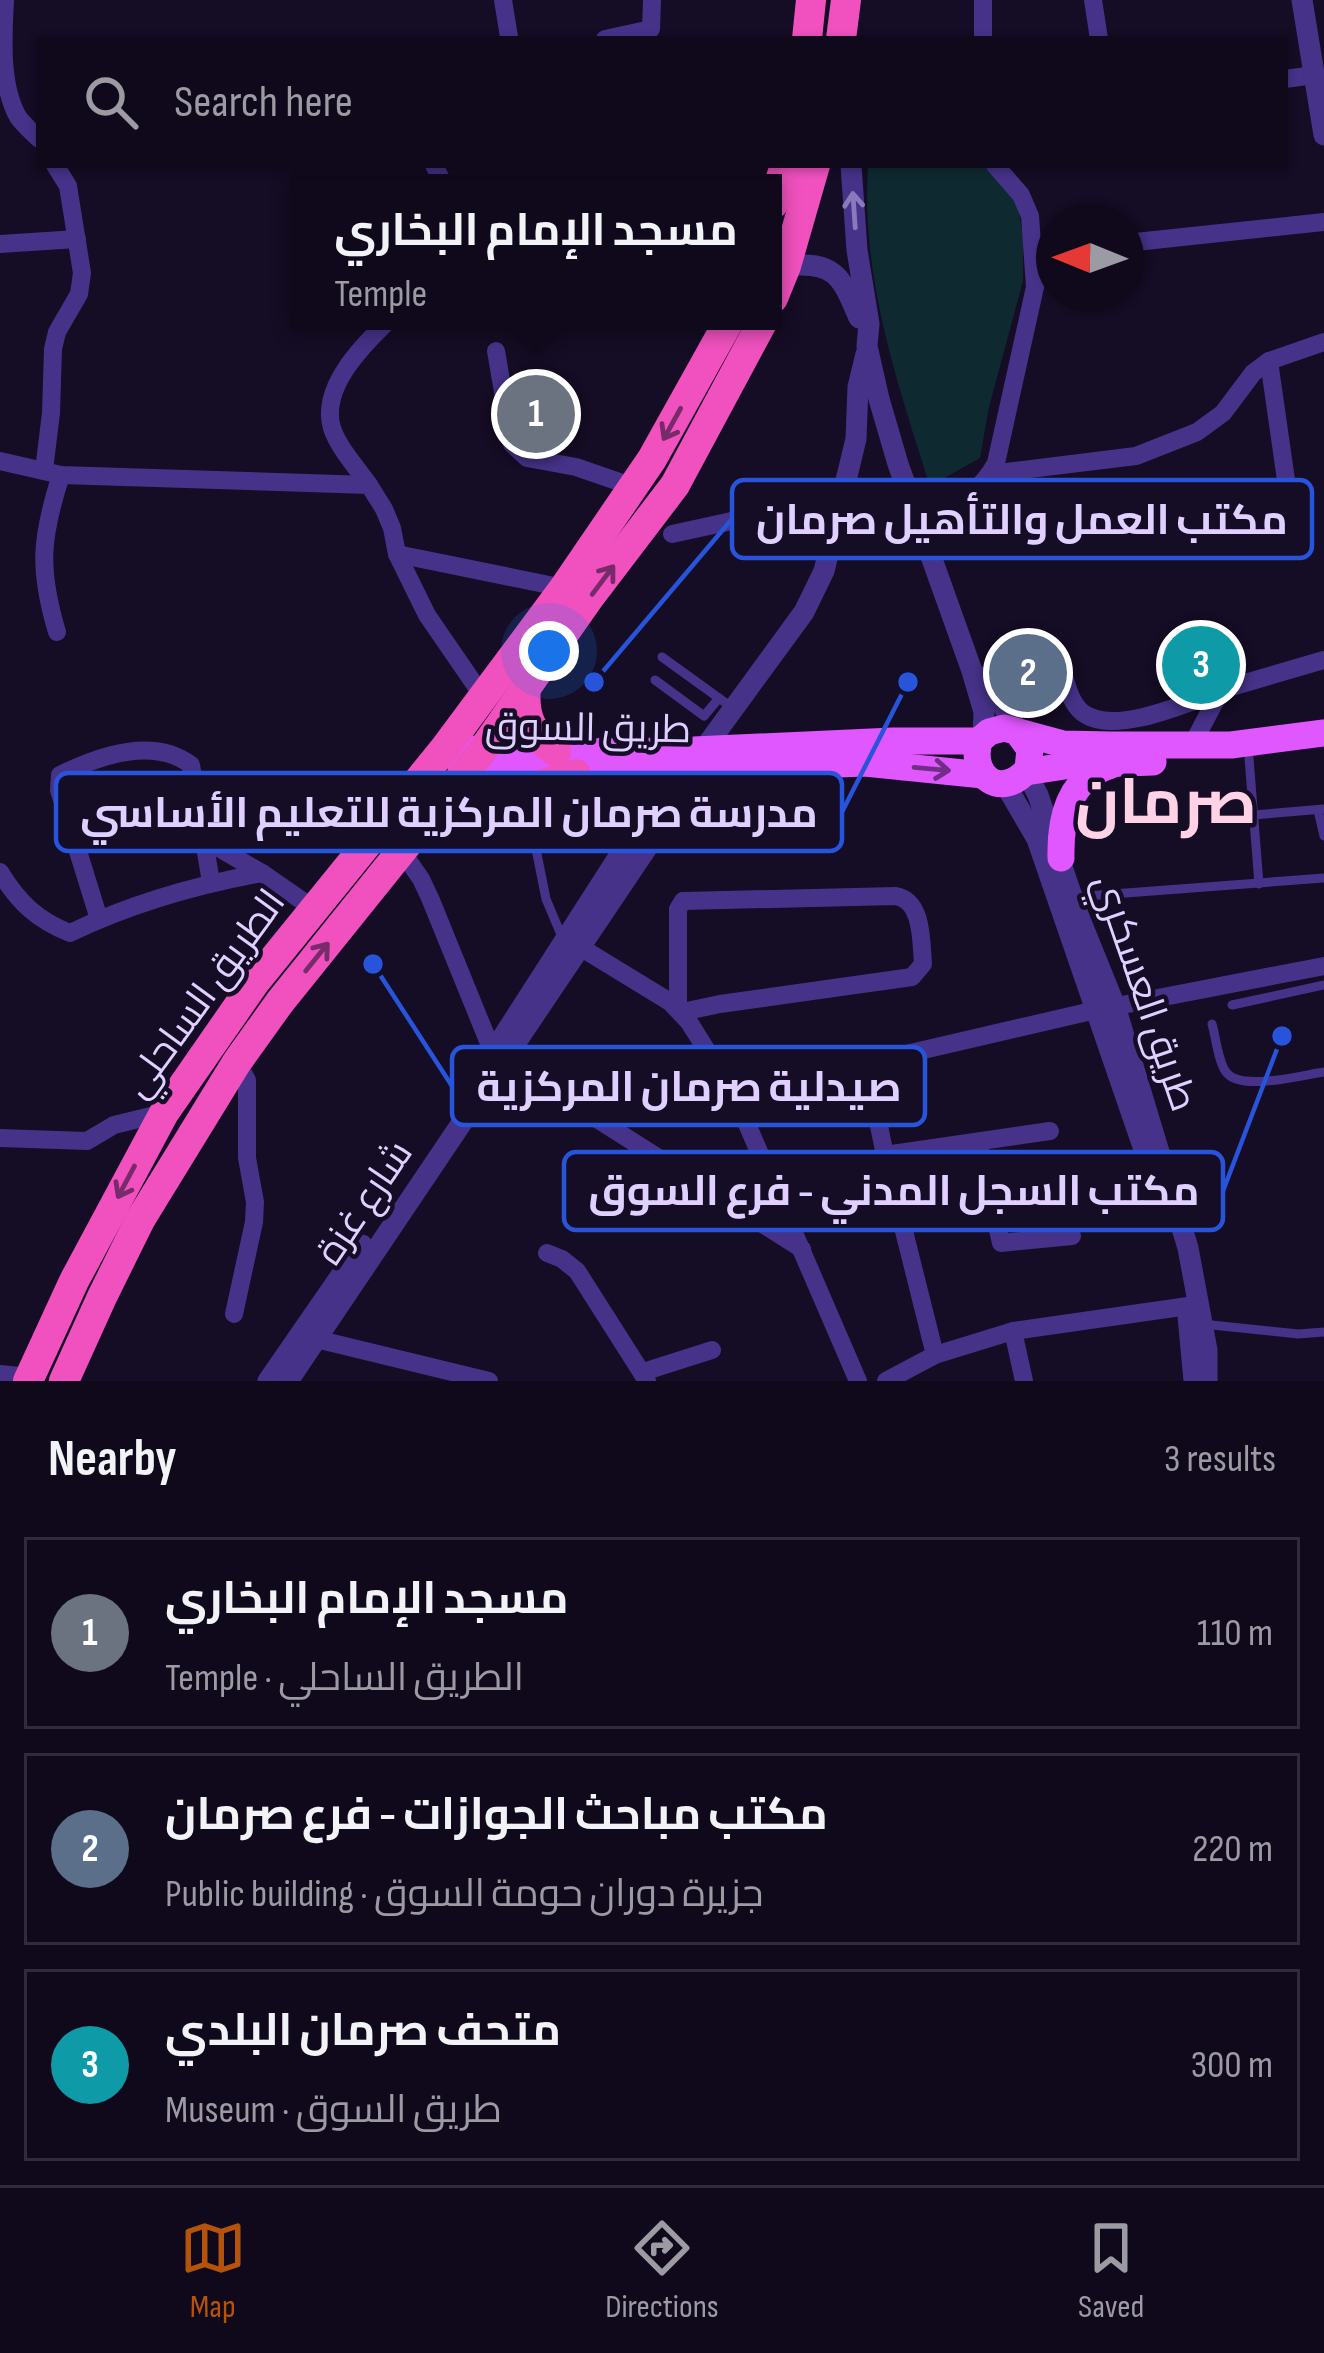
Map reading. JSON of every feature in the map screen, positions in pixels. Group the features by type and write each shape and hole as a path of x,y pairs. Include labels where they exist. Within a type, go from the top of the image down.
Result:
{"highway":[{"path":"807,36 811,0"},
{"path":"782,276 814,168"},
{"name":"الطريق الساحلي","path":"64,1381 140,1220 237,1062 410,843 465,756 484,698 634,487 723,330"},
{"name":"الطريق الساحلي","path":"19,1377 164,1113 256,982 314,909 465,756 526,686 675,484 758,330"},
{"path":"410,843 469,806 520,789 566,763 533,732 524,702 526,686"},
{"path":"256,982 280,1002"}],"main road":[{"path":"1018,733 1030,749 1004,777 976,758 981,739 1004,728 1063,744 1241,744 1324,733"},
{"name":"طريق السوق","path":"465,756 485,772 566,763 705,759 893,741 981,739"},
{"name":"طريق السوق","path":"705,759 865,763 1004,777 1070,765 1249,758 1324,749"},
{"path":"1060,858 1063,817 1078,785 1113,764"}],"street":[{"path":"5,0 4,83 18,118 36,136"},
{"path":"503,0 508,36"},
{"path":"619,36 651,29 652,0"},
{"path":"983,0 983,36"},
{"path":"1093,0 1099,36"},
{"path":"1302,0 1324,135"},
{"path":"1288,79 1314,75"},
{"path":"57,168 68,186 82,273 79,293 53,349 52,473 43,552 45,591 57,632"},
{"path":"851,168 869,324 867,342"},
{"path":"922,529 976,492 996,464 1029,324 1035,287 1030,216 1021,196 998,168"},
{"path":"1144,242 1324,222"},
{"path":"0,244 77,239"},
{"path":"786,266 832,271 841,278 867,342 898,464 972,671 984,712 981,739"},
{"path":"379,330 335,387 329,407 332,430 384,509 397,554 427,615 484,698"},
{"name":"شارع غزة","path":"572,944 663,824 705,759 727,703 804,612 824,571 856,439 858,387 867,342"},
{"path":"990,474 1136,456 1180,439 1223,413 1252,373 1268,362 1324,342"},
{"path":"496,351 512,444 518,452 634,487"},
{"path":"1268,362 1294,536"},
{"path":"0,461 52,473 369,485"},
{"path":"672,534 842,496"},
{"path":"397,554 564,588"},
{"path":"1062,670 1074,704 1096,720 1156,715 1324,660"},
{"path":"972,671 1003,706 1018,733"},
{"path":"1192,745 1220,691"},
{"path":"99,919 59,790 60,775 92,761 142,749 182,759 191,766 211,882"},
{"name":"شارع غزة","path":"289,1381 572,944 670,761"},
{"name":"طريق العسكري","path":"1004,777 1038,795 1060,858 1172,1234 1187,1306 1194,1381"},
{"name":"طريق العسكري","path":"1004,777 1037,839 1106,1008 1188,1248 1207,1350 1207,1381"},
{"path":"206,840 314,909"},
{"path":"410,843 421,879 500,1057 802,1249"},
{"path":"0,872 26,910 70,933 211,882 262,873"},
{"path":"896,896 908,898 916,908 923,964 912,976 680,1011 678,909 683,901 896,896"},
{"path":"572,944 680,1011 734,1094 859,1381"},
{"path":"734,1094 1106,1008 1324,966"},
{"name":"شارع غزة","path":"268,1381 500,1057"},
{"path":"234,1314 255,1202 247,1158 247,1080 237,1062"},
{"path":"866,1063 935,1355"},
{"path":"0,1138 87,1141 114,1125 164,1113"},
{"path":"885,1155 1050,1131"},
{"path":"978,1143 1000,1243 1072,1236"},
{"path":"547,1253 578,1271 645,1376 712,1350"},
{"path":"886,1381 935,1355 1013,1331 1187,1306"},
{"path":"1013,1331 1024,1381"},
{"path":"316,1339 489,1381"}],"lane":[{"path":"655,680 704,716 727,703 662,657"},
{"path":"1249,758 1259,884"},
{"path":"1253,815 1321,810 1324,836"},
{"path":"491,847 518,836 535,844 546,899 572,944"},
{"path":"1072,897 1324,878"},
{"path":"1232,1005 1324,986"},
{"path":"1212,1024 1225,1072 1235,1080 1249,1083 1324,1072"},
{"path":"1202,1324 1298,1334 1324,1331"}],"green space":[{"path":"868,168 989,168 1017,201 1023,281 980,458 930,486 884,329 867,208"}],"place":[{"name":"مسجد الإمام البخاري","path":"536,414"},
{"name":"متحف صرمان البلدي","path":"1201,665"},
{"name":"مكتب مباحث الجوازات - فرع صرمان","path":"1028,673"},
{"name":"مكتب العمل والتأهيل صرمان","path":"594,682"},
{"name":"مدرسة صرمان المركزية للتعليم الأساسي","path":"908,682"},
{"name":"صيدلية صرمان المركزية","path":"373,964"},
{"name":"مكتب السجل المدني - فرع السوق","path":"1282,1036"}],"district":[{"name":"صرمان","path":"1166,804"}]}
